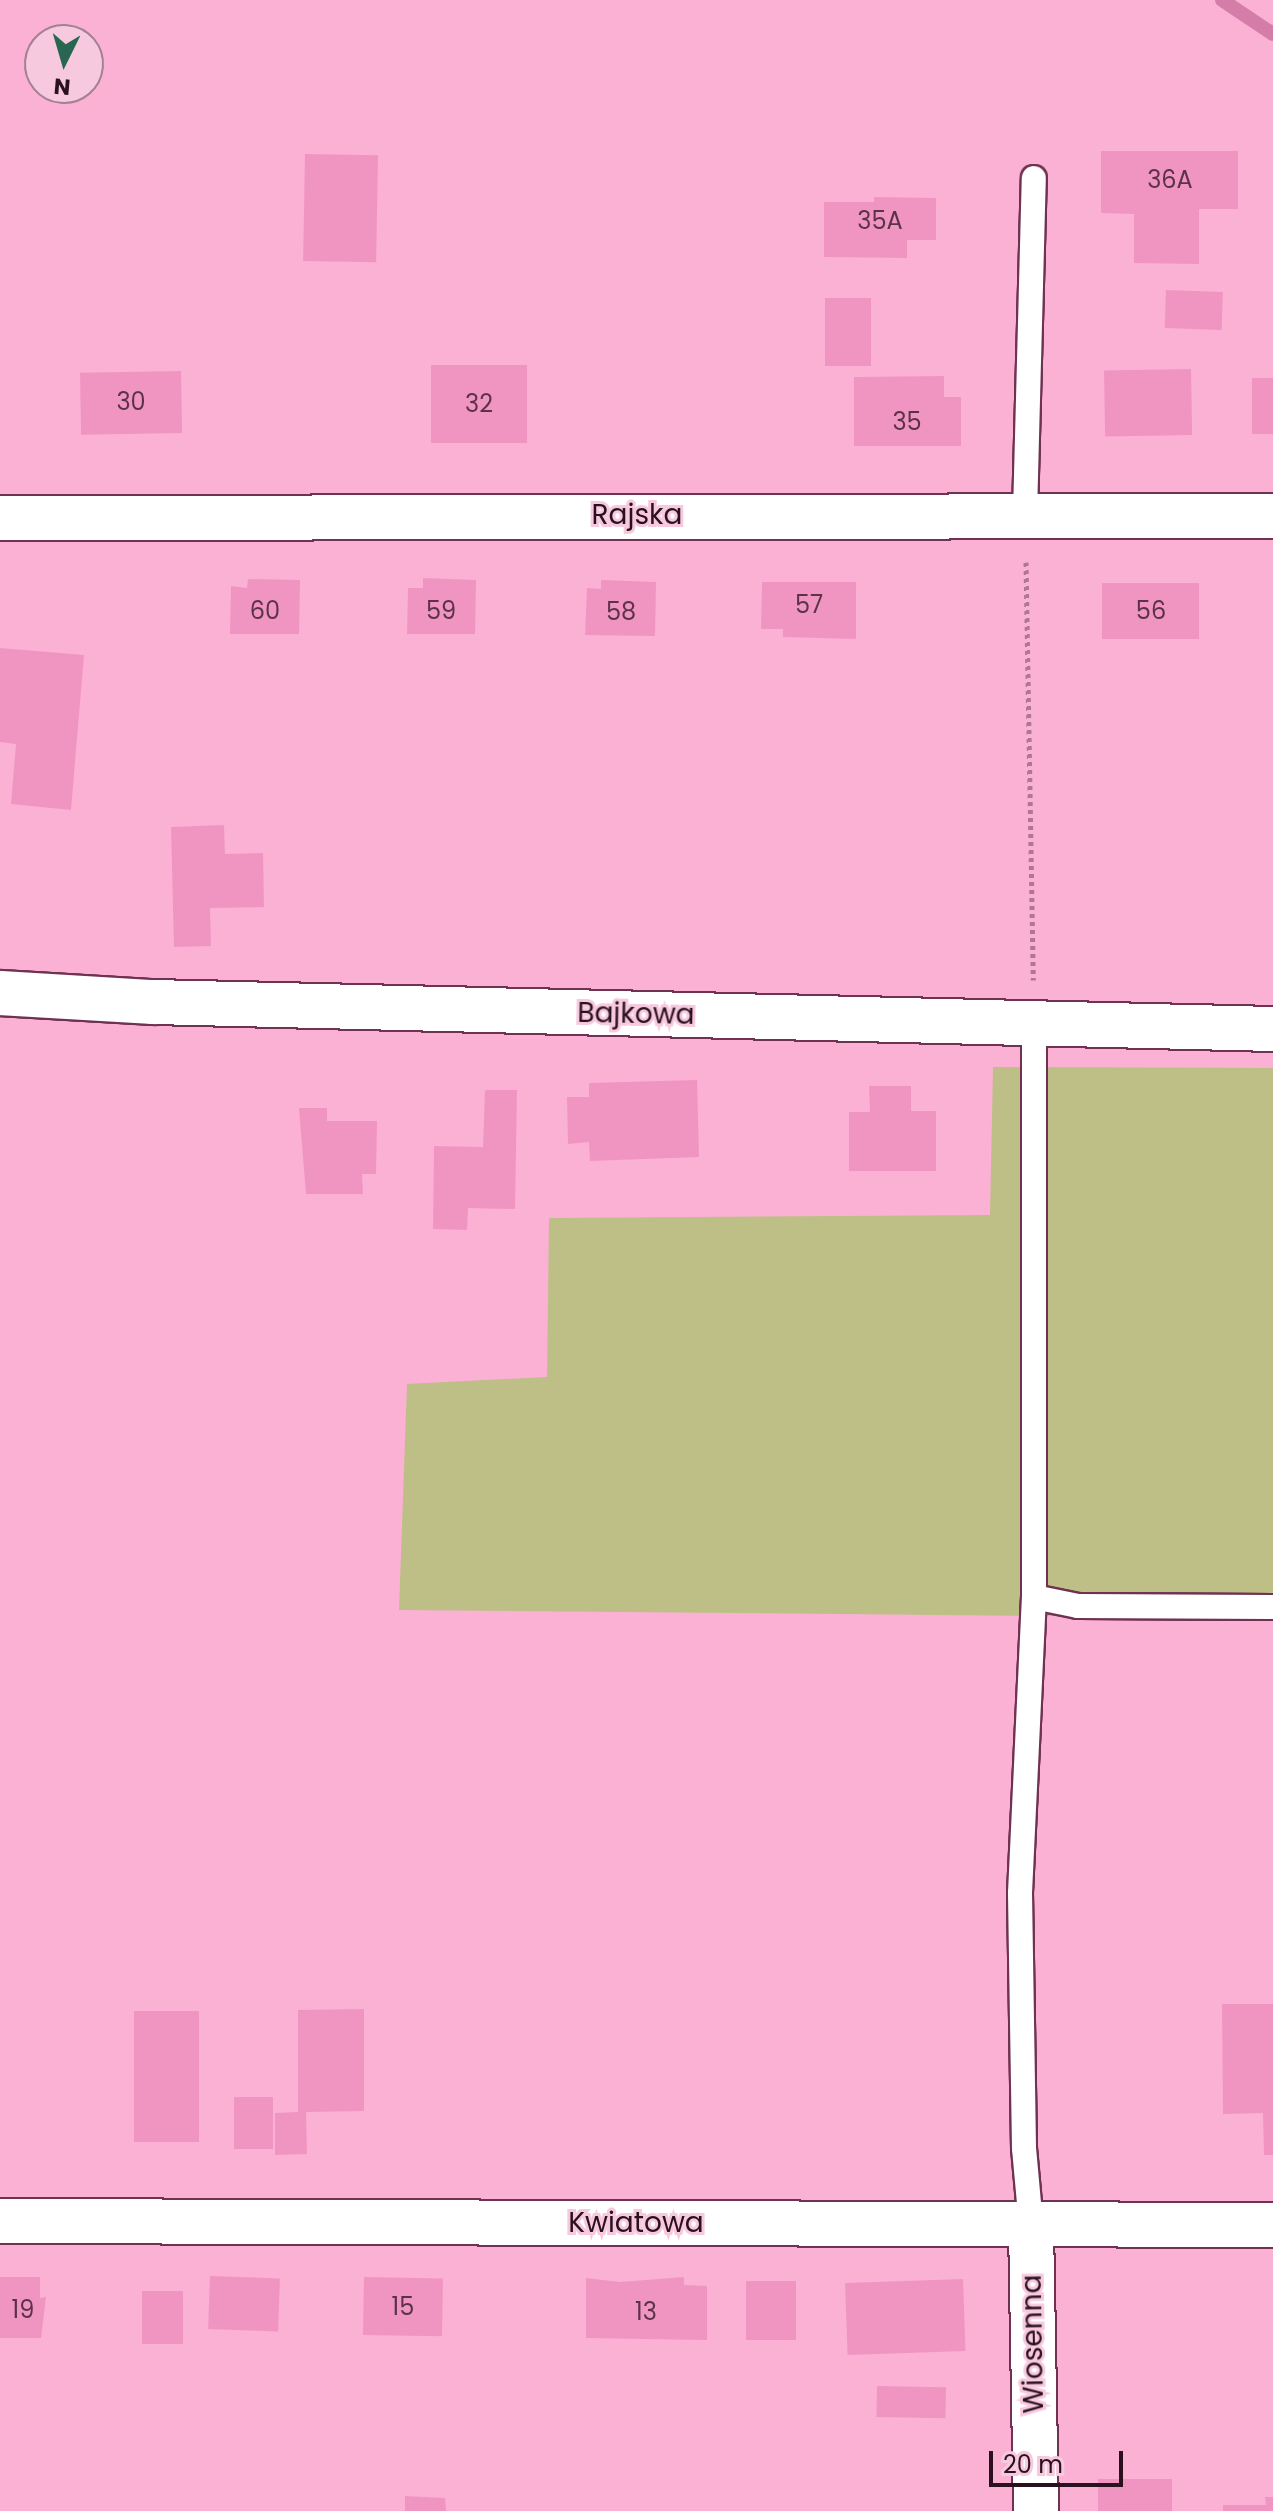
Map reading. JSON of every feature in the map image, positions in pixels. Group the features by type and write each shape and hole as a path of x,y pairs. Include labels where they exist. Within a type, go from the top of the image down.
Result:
{"street":[{"name":"Rajska","path":"0,518 1273,516"},
{"name":"Bajkowa","path":"0,993 153,1002 1273,1029"},
{"name":"Kwiatowa","path":"0,2221 1273,2225"},
{"name":"Wiosenna","path":"1031,2225 1036,2511"}],"lane":[{"path":"1025,514 1034,178"},
{"path":"1031,2225 1024,2148 1020,1893 1034,1597 1034,1025"},
{"path":"1034,1597 1078,1606 1273,1607"}],"path":[{"path":"1025,514 1034,1025"}],"green space":[{"path":"993,1067 1273,1068 1273,1618 399,1610 407,1384 547,1377 549,1218 990,1215"}],"building":[{"path":"1101,151 1238,151 1238,209 1199,209 1199,264 1134,263 1134,214 1101,213"},
{"path":"305,154 378,155 376,262 303,261"},
{"path":"874,197 936,198 936,240 907,240 907,258 824,257 824,202 874,202"},
{"path":"1166,290 1223,292 1222,330 1165,328"},
{"path":"825,298 871,298 871,366 825,366"},
{"path":"431,365 527,365 527,443 431,443"},
{"path":"1191,369 1192,435 1105,437 1104,371"},
{"path":"181,371 182,433 81,435 80,373"},
{"path":"944,376 944,397 961,397 961,446 854,446 854,377"},
{"path":"1252,378 1273,378 1273,434 1252,434"},
{"path":"423,578 476,580 475,634 407,634 408,588 423,588"},
{"path":"248,579 300,580 299,634 230,634 231,586 247,588"},
{"path":"601,580 656,582 655,636 585,635 587,588 601,589"},
{"path":"762,582 856,582 856,639 783,637 783,629 761,629"},
{"path":"1102,583 1199,583 1199,639 1102,639"},
{"path":"0,648 84,655 71,810 11,804 16,744 0,742"},
{"path":"224,825 225,854 263,853 264,907 210,908 211,946 174,947 171,827"},
{"path":"697,1080 699,1157 590,1161 589,1142 568,1144 567,1097 589,1097 589,1083"},
{"path":"869,1086 911,1086 911,1111 936,1111 936,1171 849,1171 849,1112 870,1112"},
{"path":"485,1090 517,1090 515,1209 468,1208 467,1230 433,1229 434,1146 483,1147"},
{"path":"299,1108 327,1108 327,1121 377,1121 376,1174 362,1174 363,1194 306,1194"},
{"path":"1222,2004 1273,2004 1273,2155 1264,2155 1263,2113 1223,2114"},
{"path":"364,2009 364,2111 306,2112 307,2154 275,2155 275,2113 298,2112 298,2010"},
{"path":"134,2011 199,2011 199,2142 134,2142"},
{"path":"234,2097 273,2097 273,2149 234,2149"},
{"path":"210,2276 280,2278 278,2331 208,2329"},
{"path":"0,2277 40,2277 40,2298 46,2297 41,2338 0,2338"},
{"path":"364,2277 443,2278 442,2336 363,2335"},
{"path":"684,2277 684,2285 707,2286 707,2340 586,2338 586,2278 620,2282"},
{"path":"963,2279 966,2351 848,2355 845,2283"},
{"path":"746,2281 796,2281 796,2340 746,2340"},
{"path":"142,2291 183,2291 183,2344 142,2344"},
{"path":"877,2386 946,2387 945,2418 876,2417"},
{"path":"1098,2479 1172,2479 1172,2511 1098,2511"},
{"path":"405,2496 445,2498 446,2511 405,2511"},
{"path":"1265,2497 1273,2497 1273,2511 1223,2511 1223,2505 1266,2505"}],"waterway":[{"path":"1222,0 1273,34"}]}
